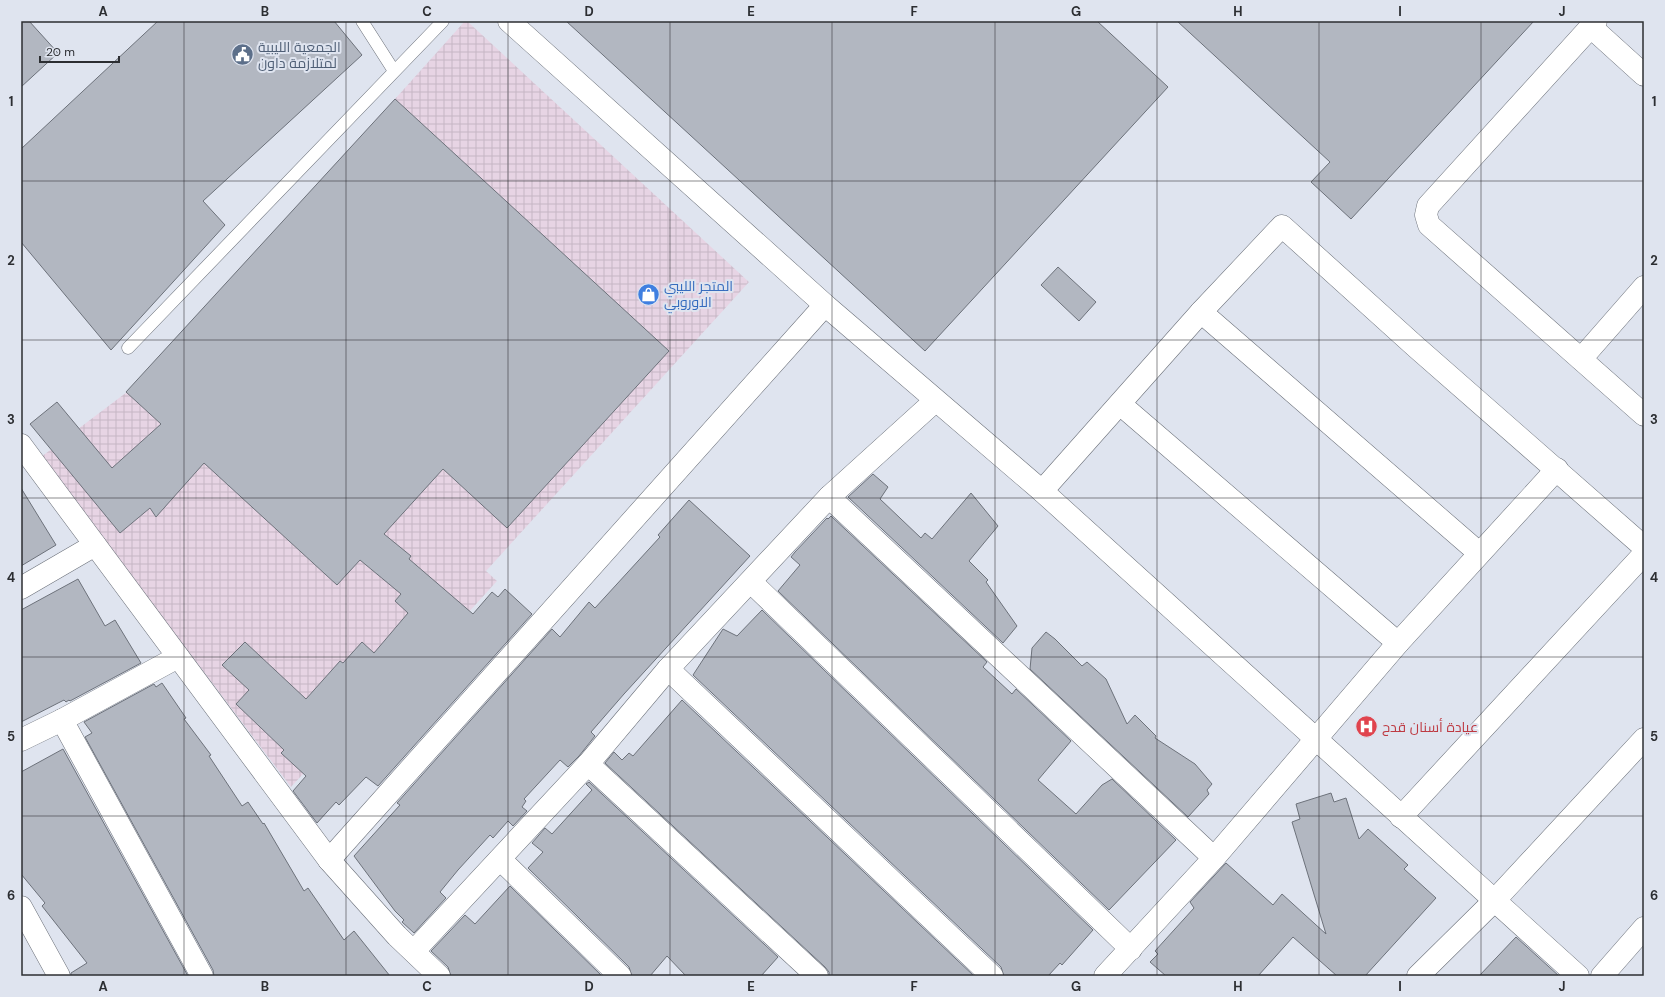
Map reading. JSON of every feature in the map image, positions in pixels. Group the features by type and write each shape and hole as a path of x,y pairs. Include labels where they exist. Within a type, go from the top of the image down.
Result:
{"street":[{"path":"509,21 825,305 1042,491 1578,976"},
{"path":"1644,75 1593,24 1428,206 1426,215 1429,225 1644,415"},
{"path":"1042,491 1201,312 1281,227 1284,227 1416,347 1557,469 1644,547"},
{"path":"1581,359 1644,286"},
{"path":"329,860 825,305"},
{"path":"1201,312 1479,553"},
{"path":"414,951 588,764 668,669 829,497 936,401"},
{"path":"1120,404 1398,643"},
{"path":"21,445 329,860 397,936 439,976"},
{"path":"1105,976 1214,858 1398,643 1557,469"},
{"path":"829,497 1214,858"},
{"path":"21,588 95,545"},
{"path":"1402,817 1644,554"},
{"path":"750,582 1131,948"},
{"path":"21,740 62,720 178,657"},
{"path":"668,669 992,976"},
{"path":"62,720 202,976"},
{"path":"1418,976 1494,901 1644,739"},
{"path":"588,764 817,976"},
{"path":"500,859 620,976"},
{"path":"21,907 59,976"},
{"path":"1602,976 1644,928"}],"lane":[{"path":"362,21 394,71"},
{"path":"128,348 443,21"}],"shaded area":[{"path":"465,21 467,21 749,282 486,571 497,581 336,758 326,749 291,787 41,457 127,392"}],"building":[{"path":"21,21 29,21 58,53 21,87"},
{"path":"158,21 334,21 362,55 203,201 225,225 111,350 21,242 21,149"},
{"path":"566,21 1097,21 1168,87 925,351"},
{"path":"1177,21 1534,21 1351,219 1311,182 1330,162"},
{"path":"395,99 669,351 507,528 443,469 384,534 411,556 409,559 473,614 492,592 498,597 505,589 532,614 378,786 366,777 339,805 336,802 317,823 293,791 306,776 281,753 284,750 236,704 249,690 222,665 245,642 306,699 340,661 343,663 362,642 374,653 408,613 395,601 401,594 360,560 337,585 204,463 156,517 150,508 120,533 30,424 57,402 112,468 161,424 126,392"},
{"path":"1058,267 1096,302 1079,321 1041,285"},
{"path":"873,474 888,487 880,499 921,538 925,533 932,539 971,493 998,526 969,561 988,580 986,582 1017,626 1003,643 848,497"},
{"path":"21,488 56,545 21,566"},
{"path":"689,500 750,556 591,732 595,736 579,756 568,767 560,760 524,799 526,801 522,807 527,811 513,826 508,821 493,838 490,835 458,870 440,892 446,898 414,933 402,922 404,920 395,911 354,856 400,805 397,803 552,629 560,637 589,602 595,608 660,537 658,535"},
{"path":"831,516 987,662 983,667 1012,694 1016,689 1071,741 1038,780 1076,814 1102,785 1112,779 1176,840 1109,910 778,591 800,565 791,557 827,518 828,519"},
{"path":"78,579 105,626 115,620 141,663 70,701 69,700 66,702 64,700 21,722 21,610"},
{"path":"762,610 1093,930 1062,965 1060,963 1048,976 1004,976 1001,967 693,675 723,629 737,636"},
{"path":"1046,632 1082,666 1087,662 1106,679 1127,724 1135,715 1156,736 1155,738 1195,764 1212,784 1207,790 1209,794 1188,817 1030,669 1032,648"},
{"path":"162,683 186,718 184,719 211,755 209,756 242,806 248,802 263,824 264,823 304,891 308,888 344,940 354,931 390,976 214,976 213,970 85,737 92,733 84,722 154,684 156,687"},
{"path":"682,700 974,976 829,976 829,972 825,967 605,763 614,752 622,760 629,753 633,756"},
{"path":"63,749 188,976 71,976 71,973 87,963 42,906 45,903 21,874 21,772"},
{"path":"589,782 778,957 761,976 686,976 667,956 650,976 632,976 629,967 528,868 543,852 532,843 545,828 552,834 592,790 586,784"},
{"path":"1331,793 1334,802 1346,798 1359,839 1368,829 1408,865 1404,869 1436,898 1365,976 1337,976 1293,937 1258,976 1166,976 1150,962 1158,954 1155,951 1194,908 1190,902 1226,863 1273,905 1282,894 1326,934 1292,822 1300,819 1296,804"},
{"path":"510,886 602,976 451,976 448,967 431,951 465,915 475,924"},
{"path":"1516,937 1559,976 1479,976"}],"place":[{"name":"الجمعية الليبية لمتلازمة داون","path":"243,55"},
{"name":"المتجر الليبي الاوروبي","path":"648,294"},
{"name":"عيادة أسنان قدح","path":"1367,727"}]}
